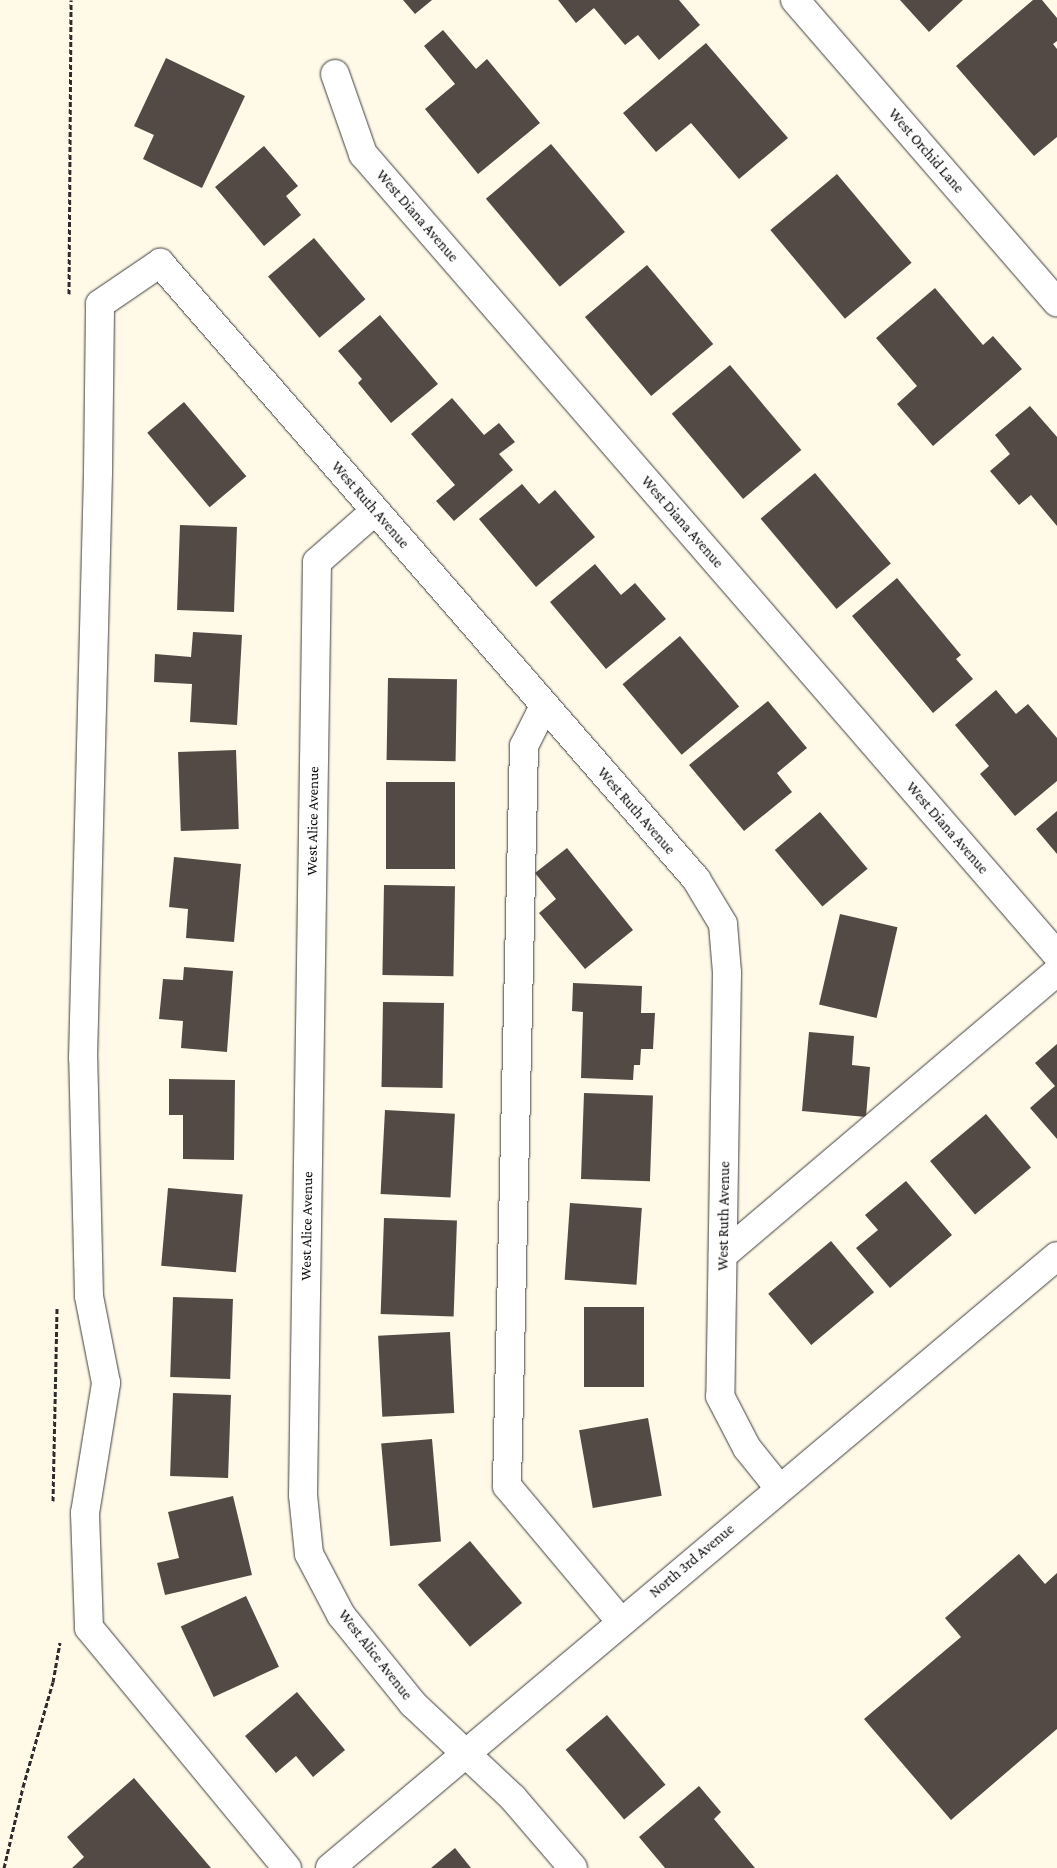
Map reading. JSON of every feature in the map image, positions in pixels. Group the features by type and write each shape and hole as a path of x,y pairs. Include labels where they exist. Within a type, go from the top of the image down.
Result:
{"street":[{"name":"West Orchid Lane","path":"795,0 1057,302"},
{"name":"West Diana Avenue","path":"334,74 363,154 1057,955"},
{"name":"West Ruth Avenue","path":"287,1868 89,1628 86,1513 106,1383 89,1296 83,1058 98,472 100,304 160,263 696,880 723,924 727,973 720,1396 747,1448 779,1488"},
{"name":"West Alice Avenue","path":"374,511 317,562 303,1495 310,1554 341,1615 413,1704 513,1798 573,1868"},
{"path":"544,706 524,746 507,1486 621,1622"},
{"path":"723,1255 1057,972"},
{"name":"North 3rd Avenue","path":"330,1868 779,1488 1057,1256"}],"building":[{"path":"403,0 432,0 415,14"},
{"path":"558,0 679,0 700,25 659,60 638,35 625,45 594,8 576,23"},
{"path":"900,0 963,0 929,32"},
{"path":"1033,0 1042,0 1057,18 1057,41 1053,44 1057,49 1057,137 1034,156 956,66"},
{"path":"443,30 476,69 487,59 540,123 478,174 425,109 455,84 424,46"},
{"path":"706,43 788,138 739,179 691,123 656,152 623,113"},
{"path":"166,58 245,96 202,188 143,159 154,135 134,126"},
{"path":"551,144 625,232 560,287 486,199"},
{"path":"264,146 298,186 286,196 301,215 264,246 215,187"},
{"path":"837,174 912,263 845,319 770,230"},
{"path":"314,238 365,299 319,338 268,277"},
{"path":"647,265 713,344 651,396 585,317"},
{"path":"935,288 983,345 993,336 1022,369 933,446 897,404 917,386 876,338"},
{"path":"380,315 438,384 391,423 358,383 362,379 338,351"},
{"path":"730,365 801,450 743,499 672,414"},
{"path":"452,398 484,435 499,423 515,442 499,454 513,470 454,521 436,501 455,485 411,434"},
{"path":"184,402 246,476 210,507 147,433"},
{"path":"1030,406 1057,437 1057,526 1031,495 1019,505 990,471 1010,454 995,435"},
{"path":"815,473 891,563 836,609 761,519"},
{"path":"522,484 539,504 555,490 595,537 536,587 479,519"},
{"path":"180,525 237,527 234,612 177,610"},
{"path":"595,564 621,595 635,583 666,619 606,669 550,602"},
{"path":"897,578 961,655 956,659 973,679 933,713 852,616"},
{"path":"193,632 242,635 237,725 190,722 192,684 154,682 155,654 191,657"},
{"path":"680,636 739,706 682,755 623,684"},
{"path":"388,678 457,679 456,761 387,760"},
{"path":"996,690 1016,714 1028,704 1057,738 1057,781 1015,816 980,774 989,766 955,725"},
{"path":"768,701 807,748 777,773 792,792 744,831 689,765"},
{"path":"236,750 239,829 181,831 178,752"},
{"path":"386,782 455,782 455,869 386,869"},
{"path":"1057,811 1057,854 1036,829"},
{"path":"820,812 868,869 822,907 775,850"},
{"path":"567,848 633,930 585,969 539,913 556,899 535,873"},
{"path":"174,857 241,864 234,942 186,938 188,909 169,907"},
{"path":"384,885 455,886 453,976 382,975"},
{"path":"840,914 897,927 877,1018 819,1005"},
{"path":"184,967 233,971 227,1052 181,1048 183,1021 159,1019 163,979 183,980"},
{"path":"573,983 642,986 641,1013 655,1013 653,1049 641,1049 640,1065 634,1065 633,1080 581,1078 583,1012 572,1011"},
{"path":"383,1002 444,1003 443,1088 382,1087"},
{"path":"809,1032 854,1036 852,1065 870,1067 866,1117 802,1111"},
{"path":"1057,1044 1057,1139 1030,1108 1055,1086 1035,1063"},
{"path":"169,1079 235,1080 234,1160 183,1159 183,1115 169,1115"},
{"path":"584,1093 653,1095 650,1181 581,1179"},
{"path":"385,1110 455,1114 451,1198 381,1194"},
{"path":"986,1114 1031,1168 975,1215 930,1161"},
{"path":"906,1181 952,1235 890,1288 856,1248 878,1230 865,1215"},
{"path":"168,1188 243,1195 236,1272 161,1266"},
{"path":"570,1203 642,1208 636,1285 565,1280"},
{"path":"384,1218 457,1221 454,1316 381,1314"},
{"path":"831,1241 874,1292 811,1345 768,1294"},
{"path":"173,1297 233,1299 230,1379 170,1377"},
{"path":"584,1307 644,1307 644,1387 584,1387"},
{"path":"450,1332 454,1413 382,1417 378,1336"},
{"path":"173,1393 231,1395 228,1478 170,1476"},
{"path":"648,1418 662,1496 593,1508 579,1430"},
{"path":"432,1439 441,1542 390,1546 381,1443"},
{"path":"233,1496 252,1575 165,1595 157,1563 179,1558 168,1512"},
{"path":"470,1541 522,1603 470,1647 418,1585"},
{"path":"1019,1554 1045,1584 1057,1573 1057,1729 951,1820 864,1719 961,1637 945,1618"},
{"path":"246,1596 279,1667 214,1697 181,1626"},
{"path":"297,1692 345,1750 313,1777 296,1756 276,1773 245,1736"},
{"path":"607,1715 665,1785 624,1819 566,1750"},
{"path":"134,1778 211,1868 72,1868 84,1857 67,1837"},
{"path":"699,1786 721,1812 714,1819 755,1868 665,1868 639,1837"},
{"path":"455,1848 471,1868 431,1868"}]}
